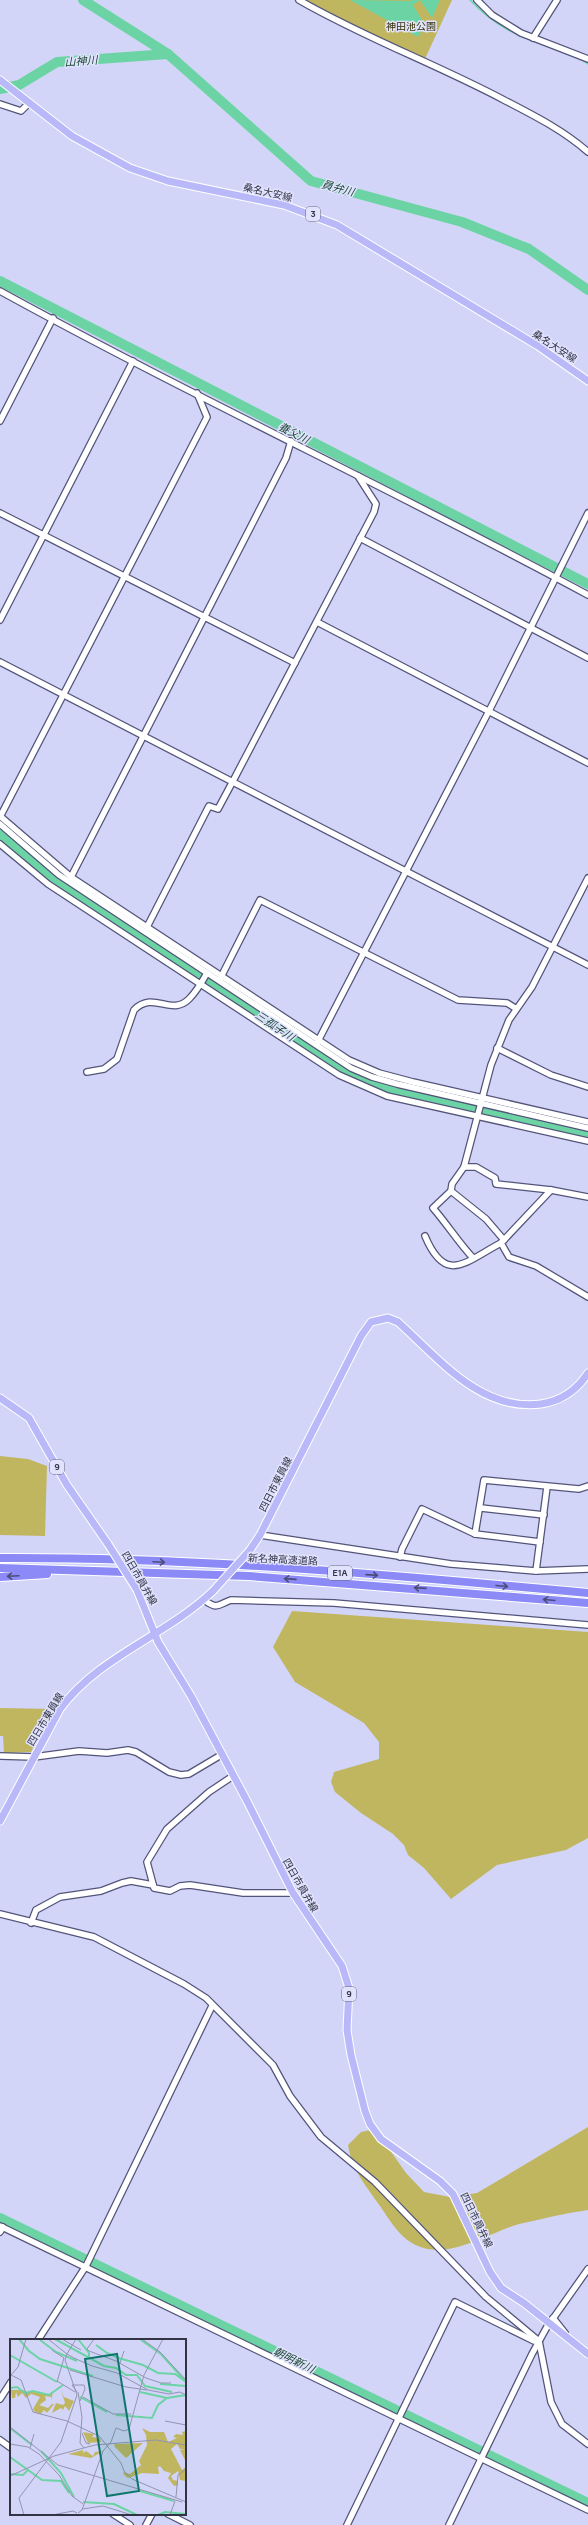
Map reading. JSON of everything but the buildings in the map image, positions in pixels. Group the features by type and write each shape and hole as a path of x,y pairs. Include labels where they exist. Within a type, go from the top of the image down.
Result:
{"highway":[{"path":"0,1554 92,1559"},
{"name":"新名神高速道路","path":"0,1558 92,1559 331,1572 588,1593"},
{"name":"新名神高速道路","path":"0,1568 150,1572 316,1581 588,1603"},
{"path":"0,1577 150,1572"}],"main road":[{"name":"桑名大安線","path":"0,80 82,142 130,168 168,181 291,207 337,225 538,346 588,381"},
{"name":"四日市東員線","path":"0,1820 60,1710 81,1684 96,1671 156,1633 204,1600 250,1550 260,1535 361,1336 371,1322 388,1318 398,1322 481,1394 499,1402 524,1406 548,1402 564,1396 577,1387 588,1373"},
{"name":"四日市員弁線","path":"0,1398 29,1418 67,1485 138,1590 161,1647 191,1696 293,1894 342,1966 347,1978 349,2010 347,2030 351,2055 365,2111 370,2124 381,2139 440,2181 453,2194 490,2272 501,2288 568,2337 588,2354"}],"street":[{"path":"299,0 346,26 476,85 554,126 588,152"},
{"path":"476,0 492,15 533,38 588,59"},
{"path":"533,38 557,0"},
{"path":"0,104 21,111 29,103"},
{"path":"0,291 291,442 558,576 588,595"},
{"path":"0,421 53,318"},
{"path":"0,620 133,361"},
{"path":"197,393 207,417 0,816 71,877 148,927 351,1068 372,1077 588,1128"},
{"path":"71,877 286,458 291,442"},
{"path":"148,927 210,806 218,809 233,782 317,622 376,504 356,474"},
{"path":"0,513 124,577 205,616 295,664"},
{"path":"317,1043 489,711 530,628 558,576 588,513"},
{"path":"360,538 588,658"},
{"path":"317,622 588,763"},
{"path":"0,662 588,964"},
{"path":"0,824 59,874 207,973 220,978"},
{"path":"0,844 48,884 309,1057 367,1089 387,1096 588,1141"},
{"path":"473,1258 456,1239 445,1221 433,1208 451,1191 452,1184 464,1168 481,1097 497,1048 515,1008 532,987 588,878"},
{"path":"220,978 260,900 458,1000 507,1003 515,1008"},
{"path":"87,1072 104,1069 117,1059 134,1010 140,1004 154,1002 176,1006 190,999 207,973"},
{"path":"317,1043 349,1060 379,1073 588,1122"},
{"path":"497,1048 551,1075 588,1087"},
{"path":"464,1168 476,1167 494,1178 496,1184 552,1190 588,1198"},
{"path":"425,1236 438,1260 448,1266 461,1265 502,1241 552,1190"},
{"path":"451,1191 486,1219 502,1241 509,1257 536,1266 588,1297"},
{"path":"475,1534 484,1480 579,1489 588,1486"},
{"path":"536,1571 547,1487"},
{"path":"480,1508 544,1515"},
{"path":"400,1557 402,1549 422,1509 475,1534 540,1542"},
{"path":"260,1535 451,1564 536,1571 588,1569"},
{"path":"204,1600 215,1606 220,1606 231,1600 334,1603 588,1625"},
{"path":"0,1756 34,1757 79,1751 107,1753 128,1750 136,1752 169,1772 181,1775 189,1774 221,1755"},
{"path":"153,1885 147,1862 167,1828 209,1792 233,1776"},
{"path":"31,1923 36,1910 60,1897 101,1890 131,1881 153,1885 162,1891 190,1885 243,1893 293,1894"},
{"path":"0,1914 31,1923 94,1937 196,1991 273,2065 276,2075 321,2137 375,2182 486,2298 539,2341 551,2402 562,2424 588,2444"},
{"path":"39,2339 88,2263 212,2006"},
{"path":"1,2228 88,2263 402,2415 588,2510"},
{"path":"568,2337 552,2319 588,2269"},
{"path":"348,2525 456,2302 534,2341 539,2341"},
{"path":"449,2525 548,2325"},
{"path":"0,2399 10,2384"},
{"path":"0,2440 10,2447"},
{"path":"115,2515 130,2525"},
{"path":"146,2525 151,2515"},
{"path":"170,2515 190,2525"}],"green space":[{"name":"神田池公園","path":"302,0 452,0 425,59 398,48"},
{"path":"0,1456 28,1459 47,1466 45,1536 0,1535"},
{"path":"292,1611 588,1632 588,1838 566,1850 497,1865 451,1899 424,1868 408,1855 404,1845 393,1834 361,1813 335,1792 331,1782 334,1772 379,1759 379,1742 364,1723 295,1682 273,1647"},
{"path":"0,1708 53,1709 31,1752 4,1753 3,1736 0,1736"},
{"path":"588,2127 588,2210 562,2214 519,2224 466,2244 438,2250 425,2248 412,2243 398,2231 360,2177 350,2154 348,2145 361,2132 375,2129 406,2173 424,2192 450,2197 477,2193"}],"shaded area":[{"path":"350,0 420,0 413,5 425,25 418,37"},
{"path":"420,0 440,0 432,18"}],"waterway":[{"name":"員弁川","path":"83,0 168,54 311,181 462,222 529,249 588,290"},
{"path":"470,0 481,11 502,26 525,38 563,52"},
{"name":"山神川","path":"0,89 19,85 57,62 168,54"},
{"path":"579,58 588,64"},
{"name":"養父川","path":"0,281 588,584"},
{"name":"三孤子川","path":"0,835 65,887 333,1065 373,1085 588,1134"},
{"name":"朝明新川","path":"0,2218 588,2503"}]}
